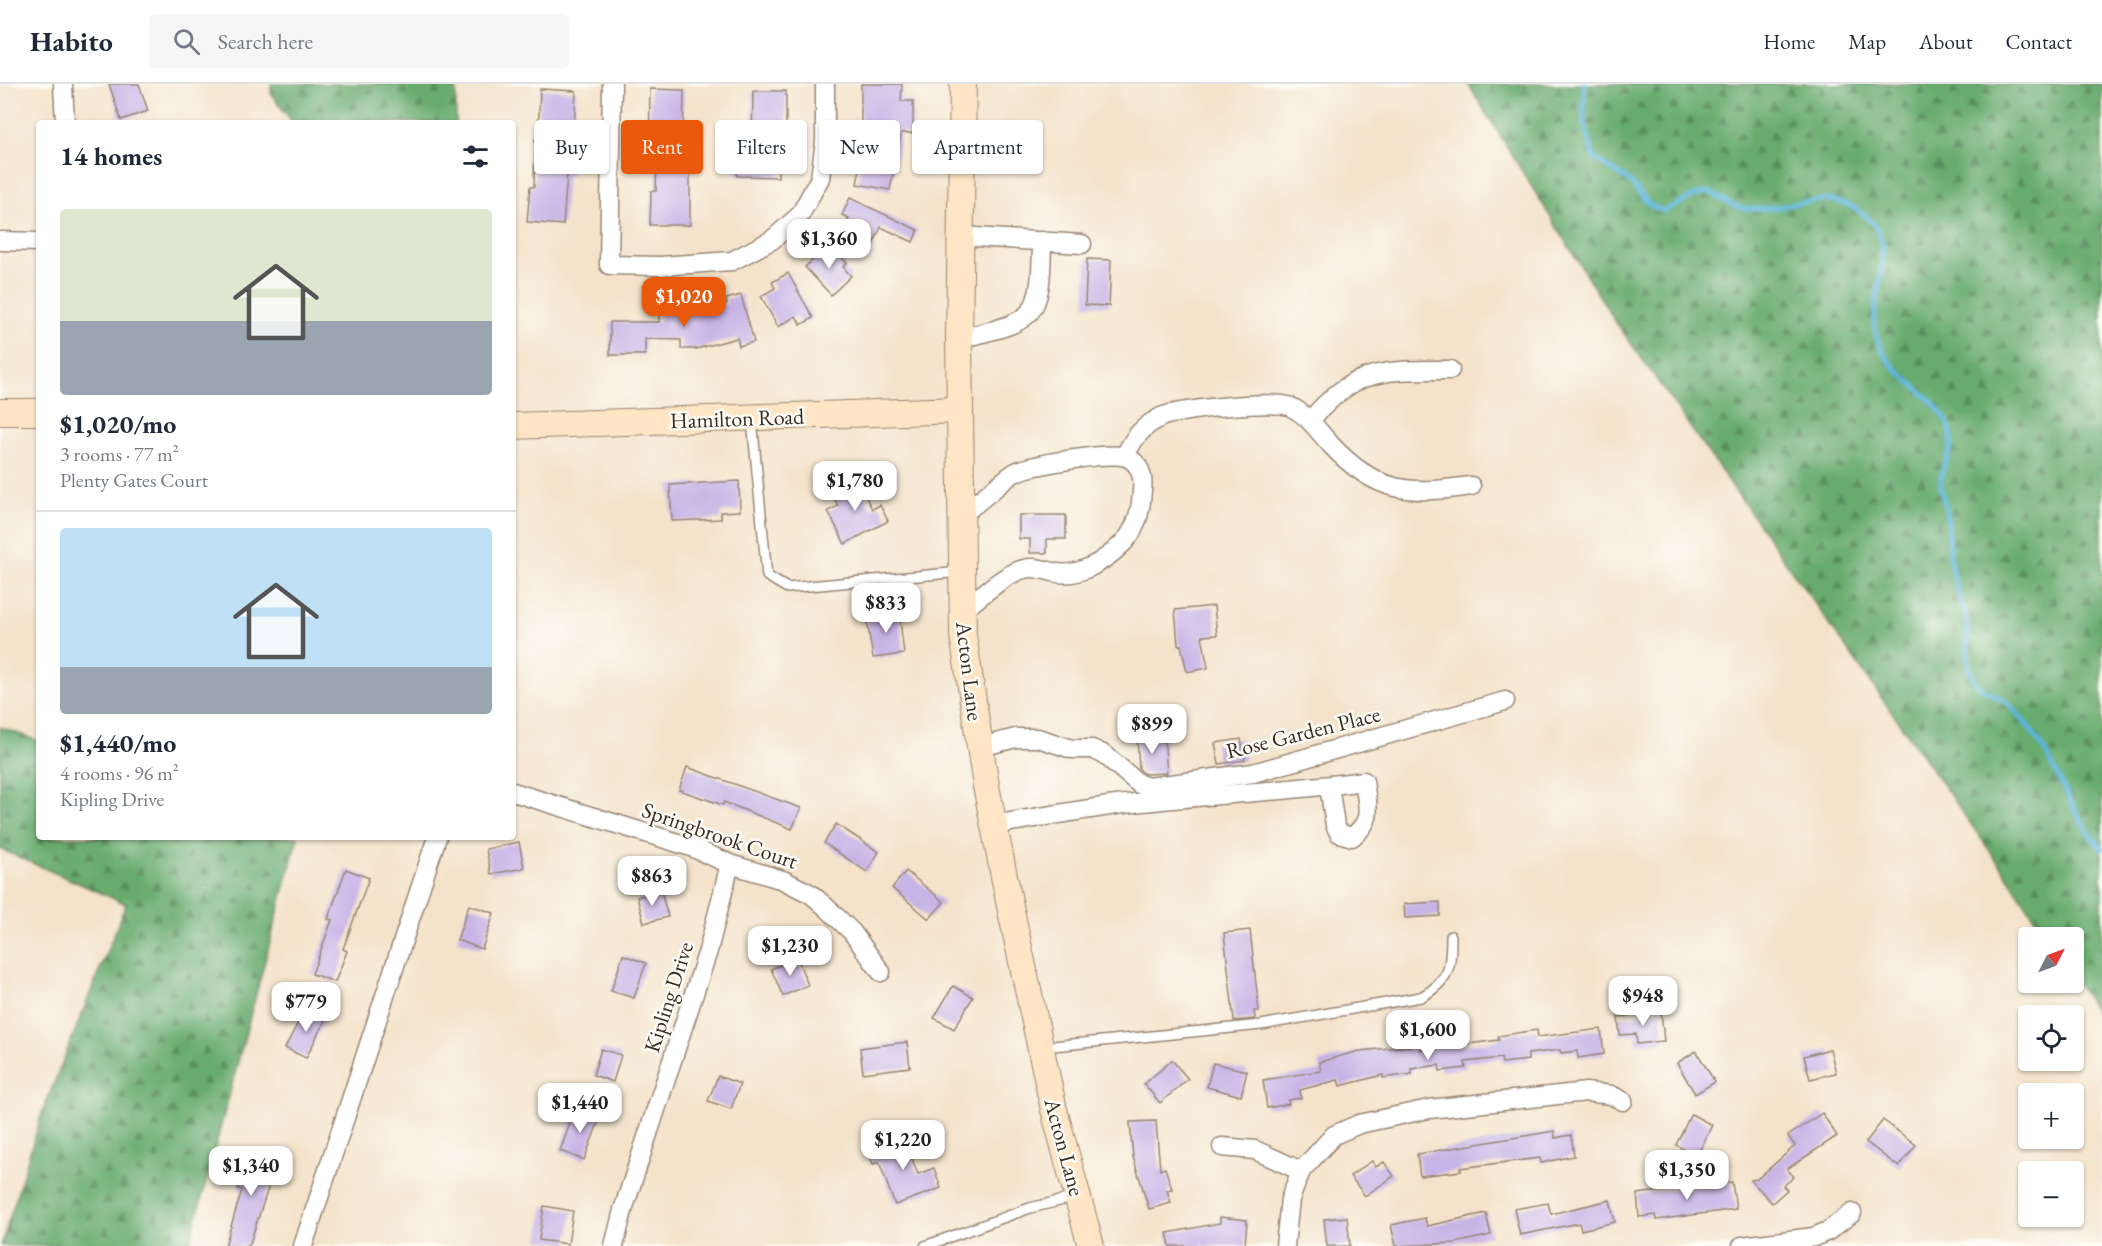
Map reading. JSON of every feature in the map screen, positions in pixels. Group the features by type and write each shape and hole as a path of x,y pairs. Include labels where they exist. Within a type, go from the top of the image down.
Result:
{"street":[{"path":"63,84 65,120"},
{"path":"612,84 609,265 660,266 732,261 772,240 800,215 820,178 825,141 825,84"},
{"name":"Acton Lane","path":"963,84 959,339 960,516 962,610 969,684 993,825 1054,1110 1090,1246"},
{"path":"960,236 1082,244"},
{"path":"0,241 36,242"},
{"path":"959,339 1017,325 1032,312 1041,287 1042,241"},
{"path":"1310,420 1344,388 1364,376 1401,370 1450,370"},
{"path":"1125,456 1139,431 1163,416 1260,403 1290,406 1310,420 1353,468 1393,487 1439,490 1471,486"},
{"name":"Hamilton Road","path":"516,426 960,410"},
{"path":"0,412 36,412"},
{"path":"960,516 1015,473 1033,465 1125,456 1140,468 1143,481 1140,512 1124,542 1107,558 1091,567 1070,573 1054,573 1038,566 1018,571 962,610"},
{"name":"Rose Garden Place","path":"980,747 1016,738 1038,738 1072,749 1092,749 1105,755 1148,787 1253,773 1504,701"},
{"path":"993,825 1118,805 1329,786"},
{"name":"Springbrook Court","path":"516,793 691,847 730,864 783,879 811,894 852,932 881,972"},
{"path":"303,1246 436,840"},
{"name":"Kipling Drive","path":"614,1246 623,1210 708,951 730,864"},
{"path":"1285,1246 1290,1199 1301,1171 1334,1135 1359,1124 1429,1109 1586,1092 1611,1095 1623,1101"},
{"path":"1222,1147 1255,1150 1301,1171"},
{"path":"1742,1246 1814,1237 1828,1231 1852,1213"}],"lane":[{"path":"752,417 767,576 787,588 961,572"},
{"path":"1041,1047 1261,1025 1421,997 1434,990 1451,968 1451,936"},
{"path":"925,1246 1030,1208 1078,1196"}],"green space":[{"path":"271,84 456,84 456,120 291,120 271,94"},
{"path":"1468,84 2102,84 2102,1022 2083,993 2084,927 2040,927 2006,874 1613,318"},
{"path":"0,727 36,740 36,840 297,840 189,1246 1,1246 42,1113 126,904 0,849"}],"building":[{"path":"109,84 139,84 148,111 121,120"},
{"path":"861,84 902,84 901,101 913,101 912,133 901,133 900,138 900,120 861,120"},
{"path":"540,89 576,91 575,120 539,120"},
{"path":"650,89 684,90 683,120 650,120"},
{"path":"753,91 786,91 786,120 752,120"},
{"path":"534,174 567,174 563,225 527,222 530,187 534,187"},
{"path":"657,174 690,174 690,225 650,225 651,191 656,191"},
{"path":"737,174 778,174 778,177 737,176"},
{"path":"859,174 893,174 890,190 857,184"},
{"path":"850,198 918,230 913,242 881,227 872,247 842,232 849,218 842,215"},
{"path":"829,245 847,263 843,267 851,276 831,295 805,267"},
{"path":"1087,259 1111,260 1109,306 1085,305"},
{"path":"788,273 813,318 801,325 796,316 778,327 761,296 775,288 772,282"},
{"path":"741,295 754,342 739,346 737,338 696,349 681,349 681,340 645,339 645,355 610,355 610,322 659,322 659,305 678,305 678,298 694,299 694,312 727,304 726,299"},
{"path":"855,476 872,509 880,505 888,521 845,544 828,511 838,506 833,496 841,492 837,485"},
{"path":"739,481 740,511 721,512 721,519 672,521 670,485"},
{"path":"1019,515 1066,515 1066,539 1047,539 1047,553 1030,553 1030,539 1019,539"},
{"path":"1214,606 1217,635 1202,636 1208,668 1187,672 1181,645 1178,645 1175,610"},
{"path":"899,611 904,654 873,658 867,621 871,621 870,614"},
{"path":"1164,735 1167,773 1145,774 1139,769 1137,737"},
{"path":"1241,739 1245,760 1219,764 1215,743"},
{"path":"687,767 801,808 792,829 724,802 723,805 679,790"},
{"path":"836,824 879,852 867,872 824,843"},
{"path":"519,842 524,868 491,874 486,849"},
{"path":"346,869 369,878 343,949 347,951 335,982 312,974 332,920 328,919"},
{"path":"906,871 944,902 929,919 892,888"},
{"path":"661,891 668,917 644,923 637,897"},
{"path":"1440,902 1440,916 1405,918 1404,904"},
{"path":"469,905 494,913 482,949 457,940"},
{"path":"1250,930 1259,1011 1254,1011 1255,1019 1234,1021 1224,933"},
{"path":"623,955 646,963 634,998 611,991"},
{"path":"797,958 808,985 783,996 771,969"},
{"path":"953,986 973,997 954,1029 934,1018"},
{"path":"306,1007 326,1018 306,1058 285,1048"},
{"path":"1661,1012 1664,1041 1637,1044 1636,1034 1620,1035 1618,1017"},
{"path":"1601,1029 1604,1054 1578,1058 1577,1051 1561,1053 1560,1050 1528,1054 1528,1060 1502,1063 1501,1058 1465,1062 1466,1068 1440,1071 1439,1065 1411,1069 1412,1074 1383,1078 1383,1075 1340,1086 1338,1080 1300,1090 1301,1098 1288,1100 1289,1104 1267,1108 1263,1080 1321,1071 1319,1062 1359,1051 1420,1045 1421,1050 1499,1040 1498,1036 1537,1030 1538,1037"},
{"path":"907,1042 910,1067 863,1073 860,1048"},
{"path":"601,1049 621,1055 613,1082 593,1075"},
{"path":"1830,1049 1836,1073 1810,1079 1804,1056"},
{"path":"1696,1051 1715,1082 1695,1094 1677,1063"},
{"path":"1172,1060 1188,1079 1160,1103 1144,1084"},
{"path":"1213,1063 1247,1071 1241,1096 1207,1087"},
{"path":"718,1076 740,1084 731,1109 708,1101"},
{"path":"575,1109 600,1118 584,1160 560,1151"},
{"path":"1822,1113 1837,1136 1787,1169 1794,1177 1783,1186 1787,1190 1772,1203 1751,1180 1757,1179 1795,1146 1788,1136"},
{"path":"1691,1114 1712,1125 1697,1156 1676,1145"},
{"path":"1883,1120 1916,1145 1899,1167 1866,1142"},
{"path":"1156,1121 1160,1170 1165,1168 1172,1189 1167,1190 1171,1203 1149,1209 1133,1157 1130,1122"},
{"path":"1554,1131 1555,1138 1571,1135 1574,1156 1541,1163 1540,1158 1460,1168 1461,1171 1420,1176 1417,1154"},
{"path":"903,1136 918,1174 934,1168 941,1188 895,1205 879,1162 873,1164 867,1149"},
{"path":"251,1149 278,1158 249,1246 225,1246 242,1190 238,1189"},
{"path":"1372,1161 1376,1167 1384,1162 1394,1176 1365,1196 1350,1176"},
{"path":"1732,1182 1736,1209 1656,1220 1655,1215 1639,1217 1637,1194"},
{"path":"1610,1200 1615,1222 1581,1230 1579,1223 1520,1235 1514,1209 1548,1203 1551,1214"},
{"path":"544,1206 573,1211 568,1244 539,1240"},
{"path":"1486,1213 1491,1235 1455,1243 1396,1246 1391,1225 1425,1218 1427,1226"},
{"path":"1220,1217 1247,1220 1245,1246 1170,1246 1167,1233 1220,1223"},
{"path":"1347,1217 1350,1246 1327,1246 1324,1219"}],"waterway":[{"path":"1584,84 1584,122 1594,158 1628,180 1651,206 1663,211 1697,195 1710,192 1742,208 1771,208 1814,200 1828,200 1856,209 1872,222 1880,237 1883,252 1876,304 1877,338 1892,365 1937,407 1946,419 1951,433 1951,447 1942,471 1941,489 1947,516 1951,565 1966,618 1968,662 1972,676 1981,688 2011,706 2034,734 2080,819 2102,849"}]}
